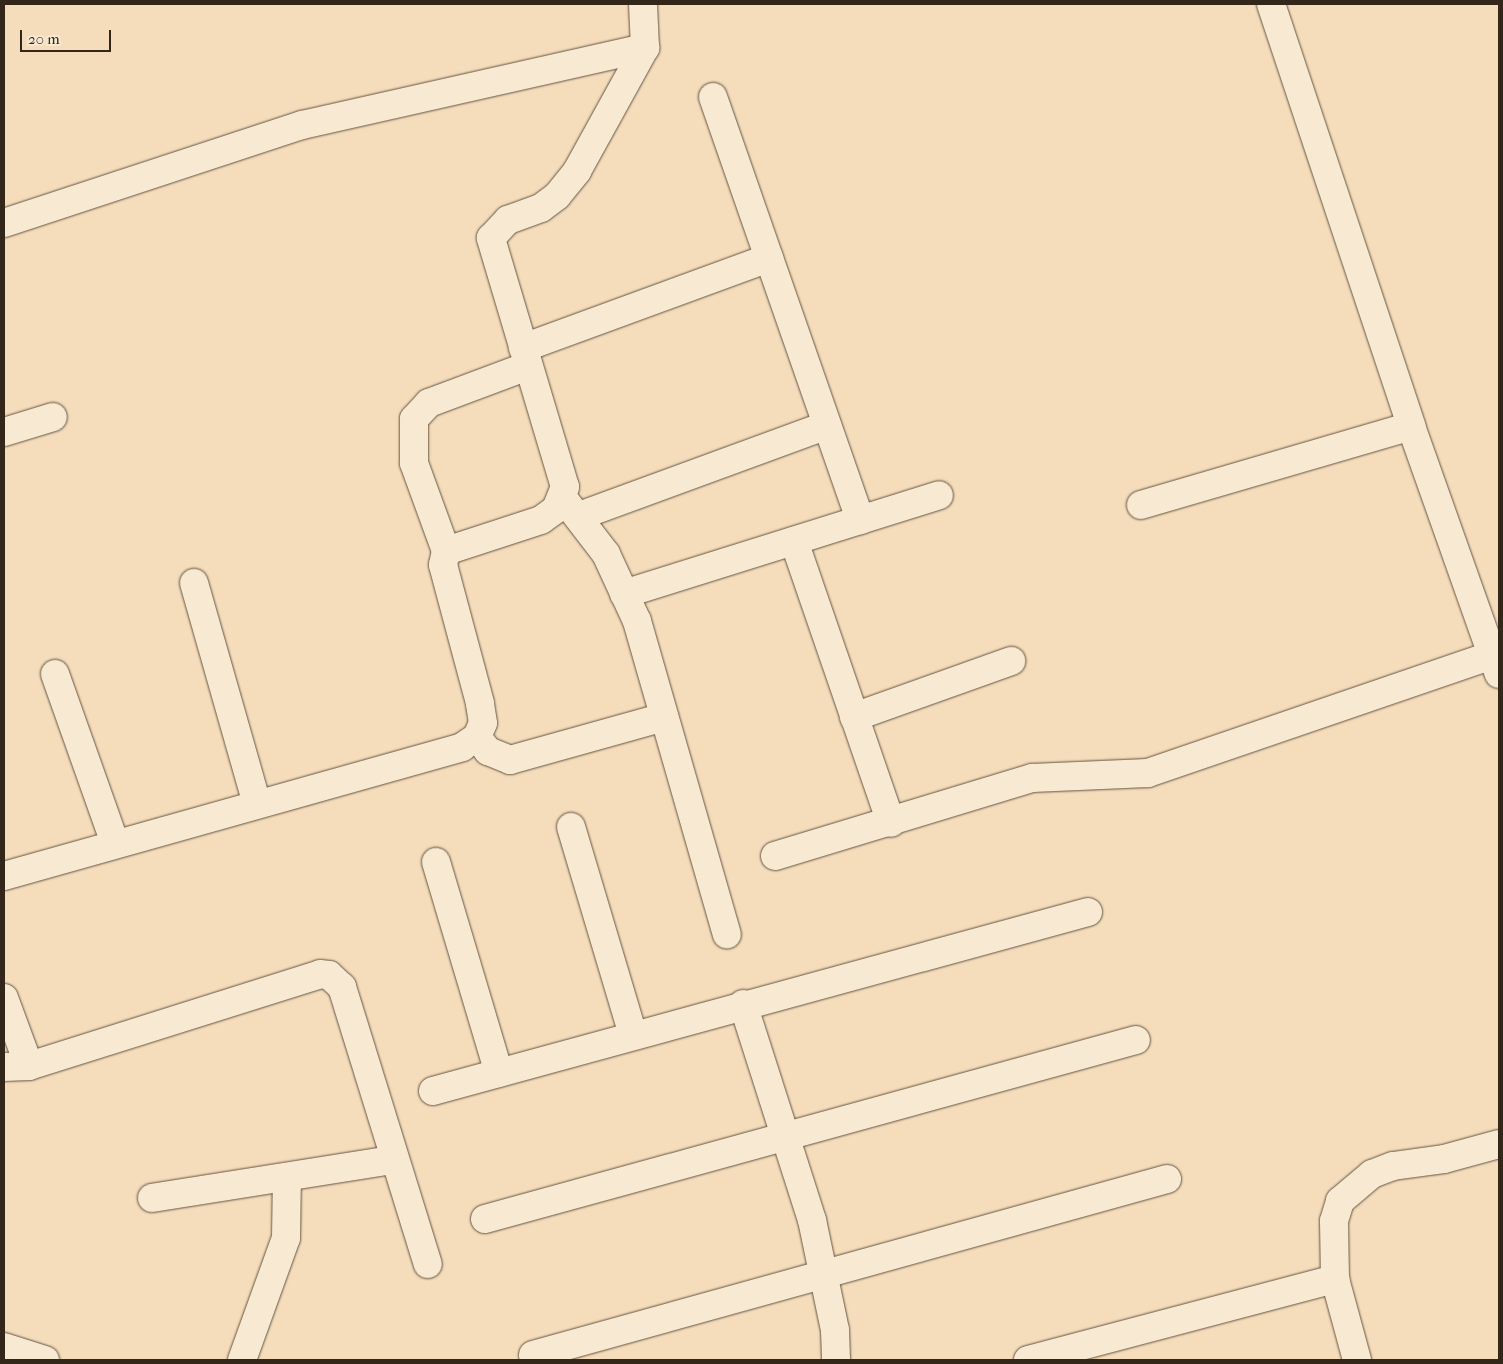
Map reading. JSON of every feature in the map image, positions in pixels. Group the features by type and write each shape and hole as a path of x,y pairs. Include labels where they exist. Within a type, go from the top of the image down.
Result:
{"street":[{"path":"643,4 645,48 600,131 557,196 541,208 508,220 491,238 571,507 606,554 624,594 664,717 727,934"},
{"path":"775,856 891,823 1032,778 1148,773 1496,664 1411,426 1271,4"},
{"path":"4,224 302,125 645,48"},
{"path":"713,97 860,520"},
{"path":"4,876 115,843 462,747 477,737 483,723 480,702 443,565 446,551 414,463 414,419 429,403 526,357 769,258"},
{"path":"4,432 53,417"},
{"path":"446,551 541,520 571,507 827,424"},
{"path":"1141,506 1411,426"},
{"path":"624,594 939,495"},
{"path":"794,541 891,823"},
{"path":"194,583 257,804"},
{"path":"854,717 1011,661"},
{"path":"55,674 115,843"},
{"path":"477,737 488,751 510,760 664,717"},
{"path":"571,827 633,1035"},
{"path":"436,862 499,1072"},
{"path":"433,1091 743,1004 1088,912"},
{"path":"4,998 16,1067 320,974 329,975 342,987 394,1160 428,1264"},
{"path":"743,1004 785,1136 824,1277 836,1360"},
{"path":"485,1219 1136,1040"},
{"path":"1357,1360 1335,1279 1334,1220 1340,1201 1356,1184 1393,1166 1444,1159 1499,1144"},
{"path":"152,1198 394,1160"},
{"path":"242,1360 286,1238 287,1177"},
{"path":"532,1355 824,1277 1166,1179"},
{"path":"1028,1360 1066,1355 1335,1279"},
{"path":"4,1347 45,1360"}]}
